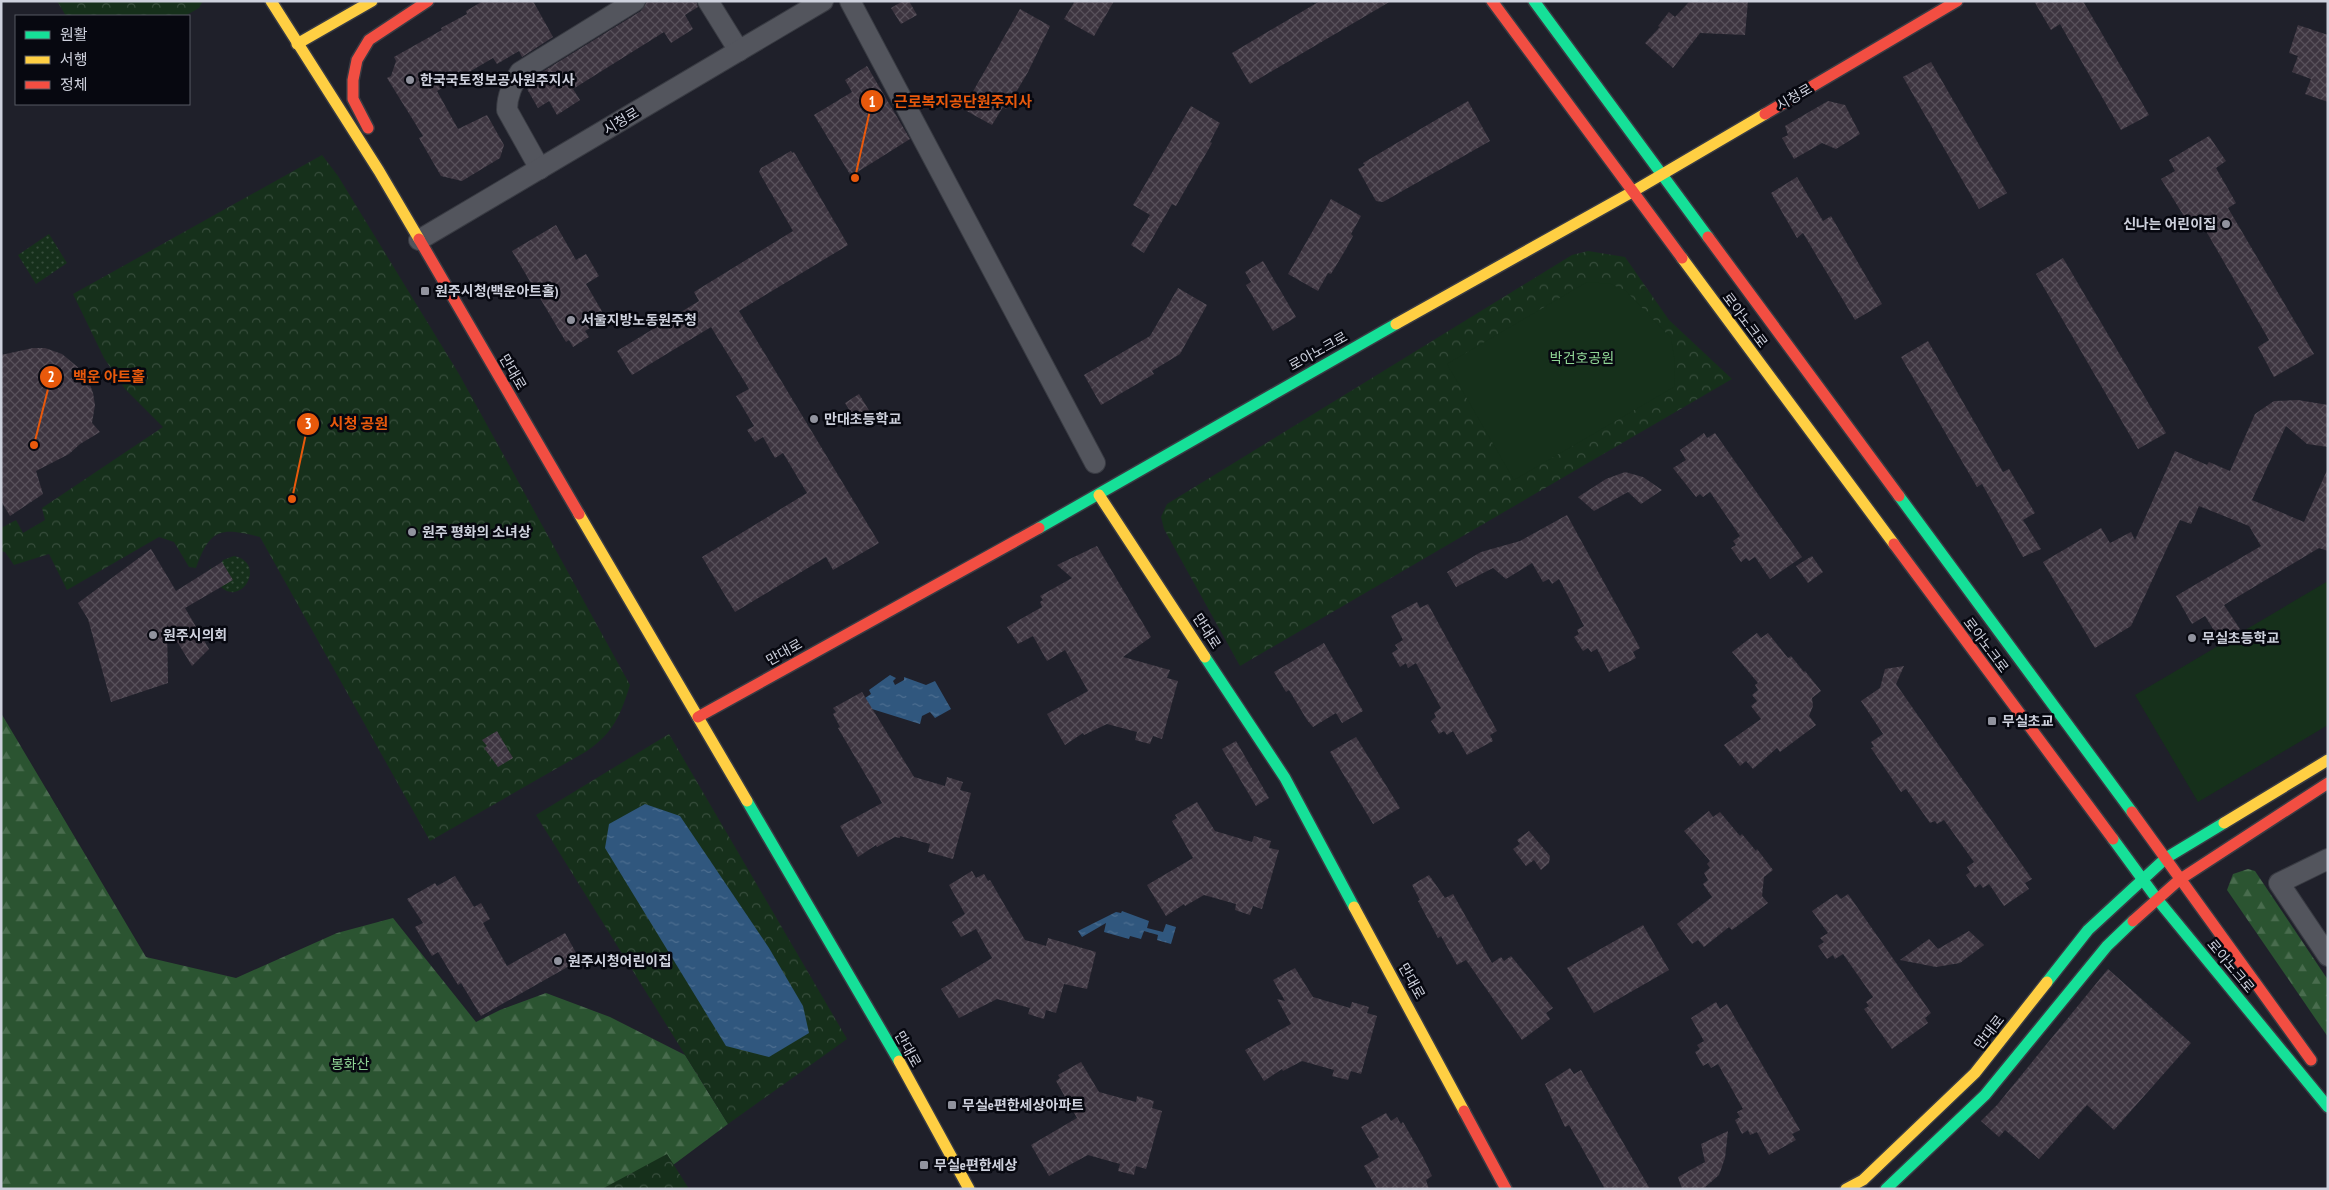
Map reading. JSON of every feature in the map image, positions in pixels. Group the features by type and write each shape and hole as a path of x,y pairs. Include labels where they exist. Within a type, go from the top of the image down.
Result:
{"street":[{"path":"297,44 372,1"},
{"path":"379,171 368,128 353,99 353,80 358,60 370,40 428,1"},
{"path":"540,168 507,110 507,99 512,85 520,72 635,1"},
{"path":"708,1 739,51"},
{"name":"시청로","path":"419,240 823,1"},
{"path":"850,1 1095,463"},
{"name":"로아노크로","path":"1492,1 2156,899 2328,1107"},
{"name":"로아노크로","path":"1534,1 2166,858 2316,1067"},
{"name":"시청로","path":"1632,192 1957,1"},
{"name":"만대로","path":"276,3 297,44 379,171 892,1048 969,1189"},
{"name":"로아노크로","path":"1099,495 1272,394 1632,192"},
{"name":"만대로","path":"698,717 1099,495 1285,778 1506,1189"},
{"name":"만대로","path":"1846,1189 1863,1180 1975,1073 2088,930 2166,858 2328,760"},
{"path":"1886,1189 1985,1095 2107,946 2156,899 2180,880 2328,783"},
{"path":"2328,858 2279,883 2328,956"}],"green space":[{"path":"57,1 203,1 199,8 187,15 65,15"},
{"path":"322,155 338,176 459,374 630,685 615,722 596,744 587,751 430,841 260,537 236,532 219,534 206,545 196,568 189,567 174,542 159,537 67,590 49,554 14,565 5,552 1,551 1,528 16,520 23,533 45,520 42,508 163,427 125,389 104,358 73,294"},
{"path":"49,234 67,263 36,284 18,255"},
{"name":"박건호공원","path":"1588,251 1625,257 1669,320 1732,379 1240,666 1164,529 1161,517 1167,504 1572,255"},
{"path":"1587,282 1611,284 1626,291 1671,338 1675,363 1674,387 1514,480 1447,364"},
{"path":"234,556 244,560 249,567 250,574 248,582 243,588 237,592 229,592 219,585 209,566 215,574 223,560"},
{"path":"2328,581 2328,725 2198,802 2135,695"},
{"name":"봉화산","path":"1,713 146,957 236,978 337,933 393,918 476,1022 500,1010 546,993 610,1017 685,1055 728,1124 661,1174 625,1189 1,1189"},
{"path":"669,734 847,1039 728,1124 536,815"},
{"path":"2248,869 2255,871 2328,980 2328,1037 2227,890 2233,874"},
{"path":"667,1154 689,1189 602,1189"}],"water":[{"path":"890,675 896,678 893,681 895,685 904,680 904,677 926,685 935,681 951,709 935,718 930,712 922,716 920,724 856,704 871,694 869,690"},
{"path":"645,804 680,816 769,948 803,1006 809,1033 769,1057 726,1046 605,848 609,824"},
{"path":"1122,911 1149,921 1147,928 1163,932 1166,924 1176,927 1171,944 1157,940 1158,935 1144,931 1141,939 1130,936 1129,939 1104,932 1106,923 1082,937 1078,931 1116,912 1121,913"}],"building":[{"path":"483,1 533,1 553,37 522,57 519,51 497,64 493,58 437,91 458,129 487,115 504,145 500,158 462,181 441,176 419,138 423,136 387,78 391,76 396,61 394,57 442,30 441,28 467,14 466,11"},
{"path":"647,1 696,1 698,7 685,15 693,29 671,43 664,32 573,89 580,100 557,115 549,101 538,108 527,89 537,83 534,77 641,11"},
{"path":"903,1 909,1 917,15 901,24 891,8"},
{"path":"1075,1 1114,1 1094,36 1064,19"},
{"path":"1320,1 1391,1 1250,84 1232,53"},
{"path":"1690,1 1748,1 1745,35 1700,33 1673,68 1645,43 1660,27 1658,26 1669,12 1675,17"},
{"path":"2034,1 2083,1 2149,115 2121,130 2060,24 2051,30"},
{"path":"1020,9 1050,26 1028,72 1006,109 1003,107 992,125 963,109"},
{"path":"2298,25 2328,35 2328,102 2305,94 2311,79 2292,72 2298,56 2289,53"},
{"path":"1931,62 2007,193 1979,209 1903,77"},
{"path":"867,66 910,139 851,176 814,115 852,92 845,80"},
{"path":"1468,101 1490,141 1383,202 1376,201 1358,169 1365,165 1363,163"},
{"path":"1828,101 1845,105 1860,134 1836,149 1822,143 1794,159 1782,138 1788,135 1785,126"},
{"path":"1191,106 1220,123 1210,142 1212,143 1176,206 1172,204 1144,253 1131,245 1150,215 1133,205"},
{"path":"2209,136 2226,161 2216,168 2236,203 2228,208 2314,354 2274,377 2258,347 2269,340 2202,224 2192,229 2161,179 2175,171 2169,160"},
{"path":"791,151 792,153 794,152 848,245 739,311 879,543 833,570 826,557 735,612 702,557 807,493 783,453 775,458 763,437 755,442 747,430 754,426 736,396 749,389 711,327 632,375 617,351 699,301 694,292 793,231 759,172 761,168"},
{"path":"1797,177 1823,221 1831,216 1882,304 1855,320 1803,233 1797,238 1771,193"},
{"path":"1331,199 1361,216 1351,234 1353,236 1346,249 1331,274 1328,273 1318,291 1288,274"},
{"path":"556,225 576,260 586,254 599,276 586,284 603,313 586,323 590,328 585,331 589,337 573,347 569,340 566,342 512,251"},
{"path":"2063,258 2166,433 2138,449 2036,274"},
{"path":"1263,261 1296,317 1273,331 1246,285 1251,282 1245,272"},
{"path":"1178,288 1207,305 1180,354 1152,371 1154,374 1101,405 1084,375 1150,336"},
{"path":"1928,341 2003,472 2009,469 2035,513 2023,520 2041,549 2023,557 1982,484 1977,487 1901,357"},
{"path":"33,348 45,348 62,354 86,374 95,405 92,423 100,432 80,444 69,454 36,471 43,494 10,516 1,501 1,355"},
{"path":"859,394 873,417 859,425 845,403"},
{"path":"2298,400 2328,405 2328,447 2307,444 2286,426 2252,500 2304,522 2328,468 2328,551 2319,548 2224,605 2240,629 2220,640 2205,616 2192,624 2176,596 2261,546 2249,526 2199,506 2191,524 2180,520 2131,626 2095,648 2043,562 2101,528 2110,543 2131,532 2135,540 2175,451 2207,465 2209,462 2230,471 2255,414 2274,401"},
{"path":"1704,433 1707,438 1715,433 1802,557 1770,579 1755,557 1749,561 1746,558 1741,562 1731,548 1736,545 1733,541 1740,536 1710,492 1703,497 1700,494 1696,497 1673,468 1686,460 1680,450"},
{"path":"1625,472 1643,477 1662,490 1641,504 1628,492 1594,511 1578,497 1606,479"},
{"path":"1567,515 1640,648 1633,652 1636,658 1609,672 1597,649 1591,652 1588,648 1583,651 1574,637 1579,634 1577,630 1584,626 1559,579 1552,584 1549,579 1543,582 1532,563 1506,579 1493,568 1456,587 1447,572 1481,552 1520,541"},
{"path":"1097,546 1151,637 1123,657 1170,670 1167,678 1178,681 1162,739 1153,736 1150,744 1135,740 1137,732 1107,724 1084,735 1083,733 1065,745 1047,714 1088,691 1065,650 1047,661 1033,636 1018,644 1007,627 1042,607 1040,602 1043,600 1040,596 1072,578 1057,565"},
{"path":"151,549 176,591 222,562 233,580 185,608 209,649 192,666 167,625 168,683 111,702 88,619 78,603"},
{"path":"1812,556 1823,572 1808,583 1796,566"},
{"path":"1417,602 1420,608 1428,604 1497,731 1490,735 1493,741 1467,755 1453,731 1447,735 1444,731 1439,734 1431,721 1436,717 1434,713 1441,708 1416,663 1408,668 1406,663 1400,667 1392,653 1398,649 1395,645 1403,640 1391,616"},
{"path":"1757,633 1761,638 1768,633 1788,658 1791,656 1821,691 1812,698 1813,706 1809,716 1816,725 1780,752 1777,748 1753,769 1746,761 1740,766 1724,745 1761,719 1751,706 1757,701 1752,695 1758,690 1755,685 1758,683 1732,652"},
{"path":"1324,643 1363,711 1342,723 1336,713 1313,727 1289,690 1286,692 1274,672"},
{"path":"1904,666 1896,684 2032,879 2025,883 2029,889 2004,906 1989,884 1983,888 1980,884 1975,888 1966,875 1970,872 1967,867 1974,862 1944,820 1937,824 1935,821 1930,823 1906,789 1901,792 1871,748 1874,747 1871,742 1883,734 1861,701 1880,688 1885,669"},
{"path":"862,692 914,777 945,786 947,777 963,782 960,790 971,793 953,859 928,852 930,844 900,836 900,838 895,837 877,847 876,845 858,857 840,826 882,803 838,728 840,727 833,714 836,712 833,708"},
{"path":"497,731 513,758 498,767 484,748 487,746 482,740"},
{"path":"1356,737 1400,808 1373,824 1330,752"},
{"path":"1236,741 1269,798 1256,806 1222,749"},
{"path":"1197,802 1215,831 1252,842 1254,836 1271,841 1269,848 1279,850 1262,909 1253,906 1250,915 1235,910 1236,904 1204,895 1185,906 1184,904 1166,916 1147,885 1193,858 1172,821 1177,818 1175,815"},
{"path":"1709,811 1713,817 1720,812 1740,836 1742,834 1756,851 1757,849 1773,870 1764,877 1762,896 1768,903 1732,930 1729,927 1704,947 1698,940 1692,944 1677,924 1712,897 1703,884 1708,880 1704,873 1710,868 1707,864 1710,861 1684,831"},
{"path":"1529,831 1550,856 1549,863 1541,870 1534,860 1526,866 1513,849 1520,844 1517,840"},
{"path":"972,871 976,878 984,874 988,881 990,880 1025,940 1046,946 1048,938 1096,952 1087,989 1064,984 1056,1013 1046,1010 1044,1019 1028,1014 1030,1008 997,999 959,1018 941,989 992,958 976,929 961,937 952,922 965,914 949,885"},
{"path":"1429,875 1445,898 1453,894 1492,963 1501,957 1504,961 1511,956 1553,1008 1546,1013 1550,1019 1522,1040 1466,960 1457,965 1441,936 1438,938 1418,901 1420,900 1412,885"},
{"path":"455,876 474,907 481,903 490,919 483,923 507,966 565,933 580,960 481,1016 461,983 458,985 438,952 432,956 415,927 423,923 407,899 435,883 437,886"},
{"path":"1837,894 1841,899 1848,894 1931,1013 1925,1018 1928,1023 1892,1049 1864,1009 1869,1006 1866,1002 1873,997 1843,954 1835,959 1833,955 1827,959 1818,946 1824,942 1820,938 1828,933 1812,911"},
{"path":"1643,925 1669,970 1594,1013 1567,968"},
{"path":"1969,931 1984,945 1960,963 1936,967 1900,960 1929,939 1938,949"},
{"path":"1295,968 1313,997 1350,1008 1352,1002 1369,1007 1367,1013 1377,1016 1361,1074 1351,1071 1348,1080 1332,1076 1334,1070 1302,1061 1283,1071 1282,1069 1264,1081 1245,1050 1291,1024 1277,999 1285,1001 1273,980"},
{"path":"2108,969 2191,1043 2114,1130 2087,1105 2039,1159 2005,1130 1999,1137 1981,1121 1997,1105"},
{"path":"1716,1002 1720,1009 1727,1004 1800,1130 1792,1134 1796,1140 1769,1155 1757,1132 1750,1135 1748,1130 1742,1134 1735,1120 1740,1117 1737,1112 1743,1109 1718,1064 1711,1068 1708,1063 1703,1066 1695,1052 1700,1049 1697,1045 1704,1041 1691,1018"},
{"path":"1081,1062 1099,1092 1136,1102 1137,1096 1154,1101 1152,1108 1162,1111 1146,1169 1136,1166 1134,1175 1118,1171 1120,1164 1088,1155 1049,1176 1031,1145 1077,1118 1056,1081 1060,1078 1058,1075"},
{"path":"1570,1068 1574,1074 1581,1070 1650,1189 1605,1189 1569,1125 1565,1127 1545,1084"},
{"path":"1386,1113 1391,1121 1397,1117 1401,1124 1403,1122 1423,1157 1432,1176 1426,1180 1429,1189 1377,1189 1364,1166 1379,1157 1361,1127"},
{"path":"1728,1131 1725,1158 1719,1175 1703,1189 1682,1189 1678,1177 1705,1162 1701,1144"}],"traffic: fast":[{"path":"1534,1 1708,237"},
{"path":"1039,528 1396,324"},
{"path":"1899,496 2132,812"},
{"path":"1205,657 1285,778 1354,907"},
{"path":"747,801 899,1061"},
{"path":"2047,982 2088,930 2166,858 2224,823"},
{"path":"2113,839 2157,899 2328,1107"},
{"path":"1886,1189 1985,1095 2107,946 2133,921"}],"traffic: slow":[{"path":"271,1 379,171 419,239"},
{"path":"297,44 372,1"},
{"path":"1396,324 1632,192 1765,114"},
{"path":"1682,258 1894,544"},
{"path":"1099,495 1205,657"},
{"path":"579,514 747,801"},
{"path":"2224,823 2328,760"},
{"path":"1354,907 1464,1111"},
{"path":"1846,1189 1863,1180 1975,1073 2047,982"},
{"path":"899,1061 969,1189"}],"traffic: jam":[{"path":"368,128 353,99 353,80 357,60 369,40 428,1"},
{"path":"1492,1 1682,258"},
{"path":"1765,114 1957,1"},
{"path":"1708,237 1899,496"},
{"path":"419,239 579,514"},
{"path":"698,717 1039,528"},
{"path":"1894,544 2113,839"},
{"path":"2133,921 2179,880 2328,783"},
{"path":"2132,812 2311,1060"},
{"path":"1464,1111 1506,1189"}],"place":[{"name":"한국국토정보공사원주지사","path":"410,80"},
{"name":"근로복지공단원주지사","path":"855,178"},
{"name":"신나는 어린이집","path":"2226,224"},
{"name":"원주시청(백운아트홀)","path":"425,291"},
{"name":"서울지방노동원주청","path":"571,320"},
{"name":"만대초등학교","path":"814,419"},
{"name":"백운 아트홀","path":"34,445"},
{"name":"시청 공원","path":"292,499"},
{"name":"원주 평화의 소녀상","path":"412,532"},
{"name":"원주시의회","path":"153,635"},
{"name":"무실초등학교","path":"2192,638"},
{"name":"무실초교","path":"1992,721"},
{"name":"원주시청어린이집","path":"558,961"},
{"name":"무실e편한세상아파트","path":"952,1105"},
{"name":"무실e편한세상","path":"924,1165"}]}
